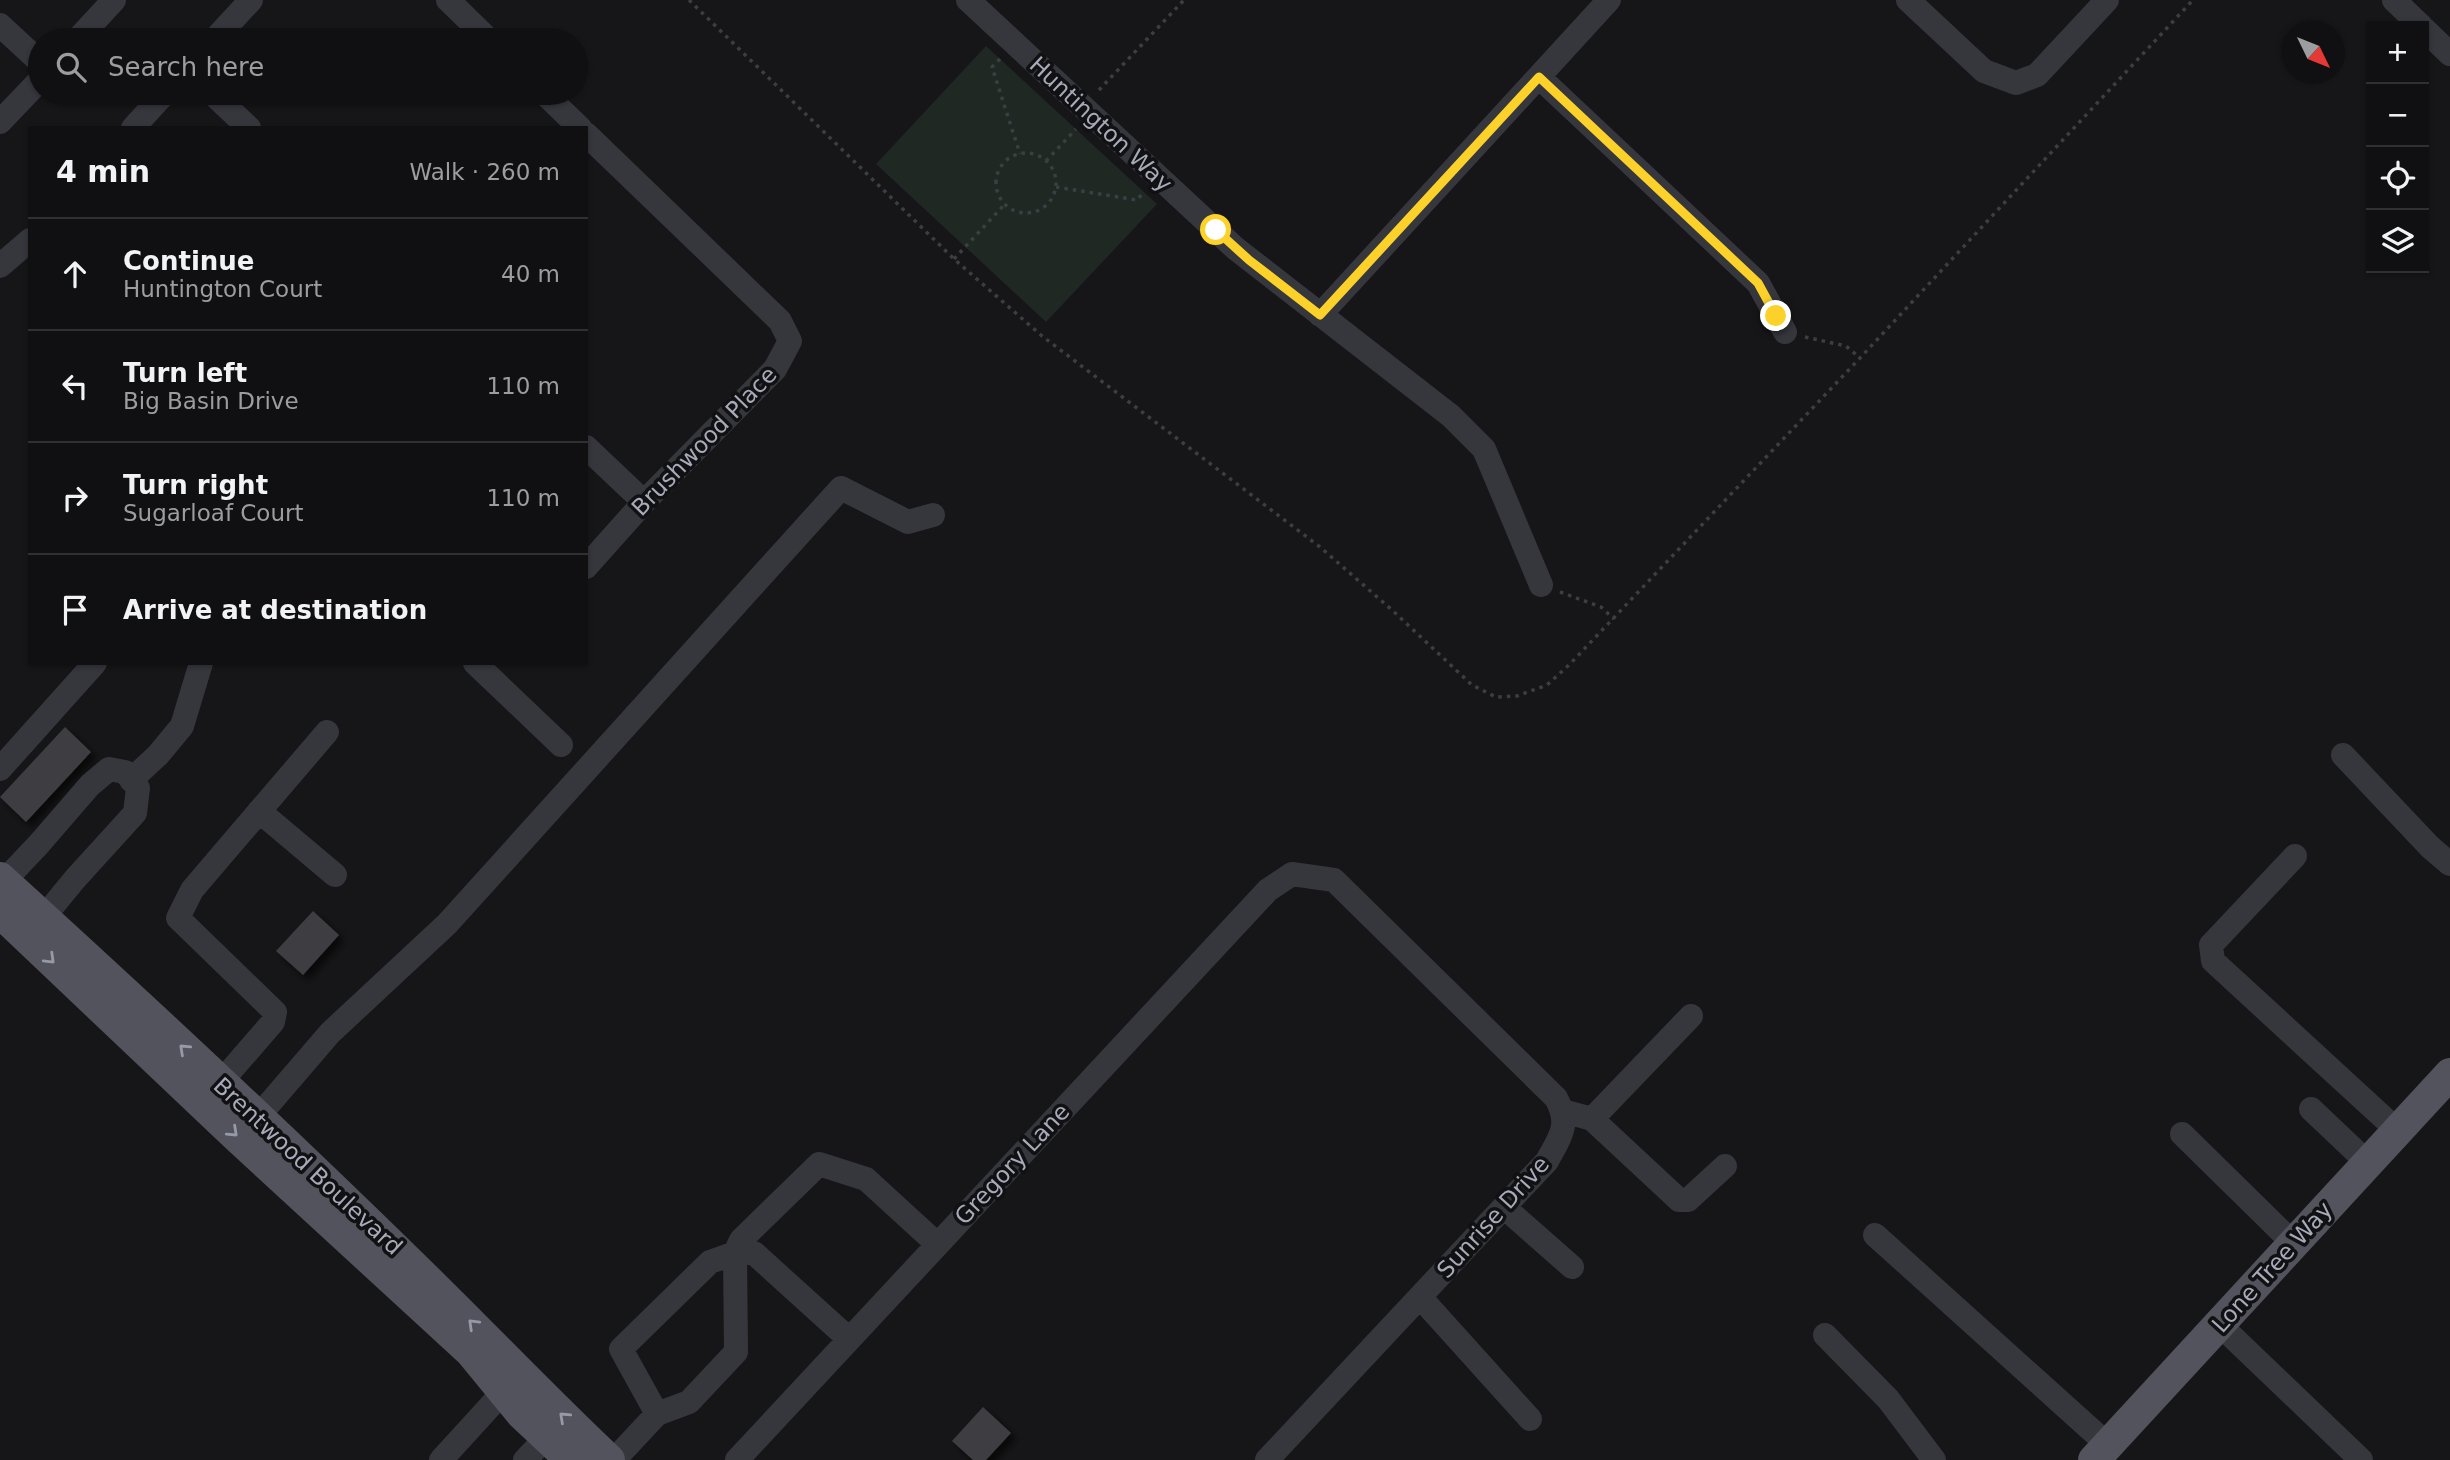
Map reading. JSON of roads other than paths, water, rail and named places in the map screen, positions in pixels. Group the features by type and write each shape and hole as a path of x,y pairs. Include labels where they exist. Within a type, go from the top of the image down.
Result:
{"main road":[{"name":"Brentwood Boulevard","path":"2,879 257,1118 513,1382 523,1414 571,1460"},
{"name":"Brentwood Boulevard","path":"0,912 471,1352 513,1382 541,1395 612,1460"},
{"name":"Lone Tree Way","path":"2101,1452 2450,1074"}],"street":[{"path":"88,28 114,0"},
{"path":"225,28 251,0"},
{"path":"447,0 476,28"},
{"name":"Huntington Way","path":"968,0 1235,248 1451,416 1484,449 1541,584"},
{"path":"1320,315 1609,0"},
{"path":"1908,0 1984,71 2016,83 2037,75 2107,0"},
{"path":"2394,0 2417,21"},
{"path":"0,25 28,51"},
{"path":"2429,33 2450,54"},
{"path":"1539,77 1758,283 1785,332"},
{"path":"0,122 28,93"},
{"path":"135,126 154,105"},
{"path":"225,105 247,126"},
{"path":"556,105 578,126"},
{"name":"Brushwood Place","path":"588,136 780,320 790,341 775,369 644,502 588,565"},
{"path":"588,449 644,502"},
{"path":"257,1118 330,1033 447,923 841,488 908,522 933,515"},
{"path":"0,769 93,665"},
{"path":"131,780 158,755 182,726 200,665"},
{"path":"488,668 561,745"},
{"path":"220,1083 273,1023 275,1012 178,918 192,890 327,732"},
{"path":"2343,755 2430,847 2450,864"},
{"path":"2,879 39,844 90,785 109,769 125,772 138,789 135,813 43,918"},
{"path":"259,811 335,876"},
{"path":"2295,856 2211,945 2213,961 2398,1130"},
{"name":"Gregory Lane","path":"737,1460 1268,890 1292,874 1334,880 1556,1098 1563,1111"},
{"path":"1592,1119 1691,1016"},
{"path":"2311,1109 2368,1164"},
{"path":"1563,1111 1592,1119 1679,1200 1688,1200 1725,1166"},
{"name":"Sunrise Drive","path":"1267,1460 1546,1161 1564,1129 1563,1111"},
{"path":"2182,1135 2294,1244"},
{"path":"612,1460 657,1414 689,1402 736,1352 735,1253 741,1240 819,1164 866,1179 937,1244"},
{"path":"1504,1207 1572,1267"},
{"path":"1875,1235 2101,1452"},
{"path":"657,1414 621,1349 710,1262 735,1253 754,1253 849,1339"},
{"path":"1420,1297 1531,1419"},
{"path":"2220,1325 2361,1460"},
{"path":"1825,1335 1888,1399 1934,1460"},
{"path":"441,1460 513,1382"},
{"path":"525,1460 547,1437"}]}
